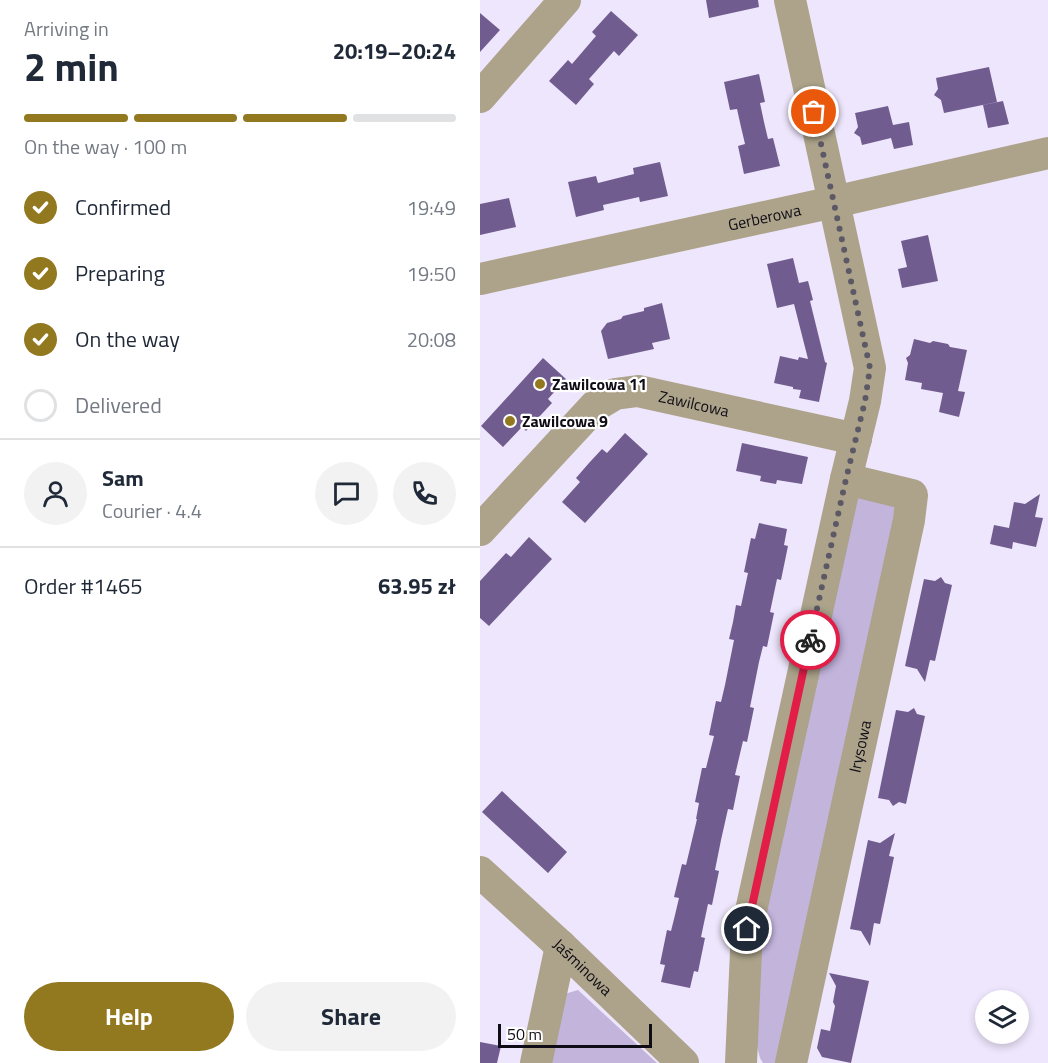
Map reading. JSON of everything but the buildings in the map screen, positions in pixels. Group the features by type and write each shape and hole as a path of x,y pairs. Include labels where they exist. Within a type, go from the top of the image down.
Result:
{"street":[{"path":"480,97 565,0"},
{"path":"741,1063 747,929 865,401 870,368 790,0"},
{"name":"Gerberowa","path":"480,279 1048,153"},
{"name":"Zawilcowa","path":"480,530 595,406 615,394 638,391 856,439"},
{"name":"Irysowa","path":"791,1063 909,520 912,495 846,479"},
{"name":"Jaśminowa","path":"480,872 683,1063"},
{"path":"536,1063 561,946"}],"shaded area":[{"path":"850,497 899,497 783,1063 763,1063 751,1024 750,987"},
{"path":"578,990 657,1063 546,1063 561,995"}],"way so far":[{"path":"810,640 865,401 870,368 814,112"}],"place":[{"name":"Zawilcowa 11","path":"540,384"},
{"name":"Zawilcowa 9","path":"510,421"}],"route":[{"path":"747,929 810,640"}]}
